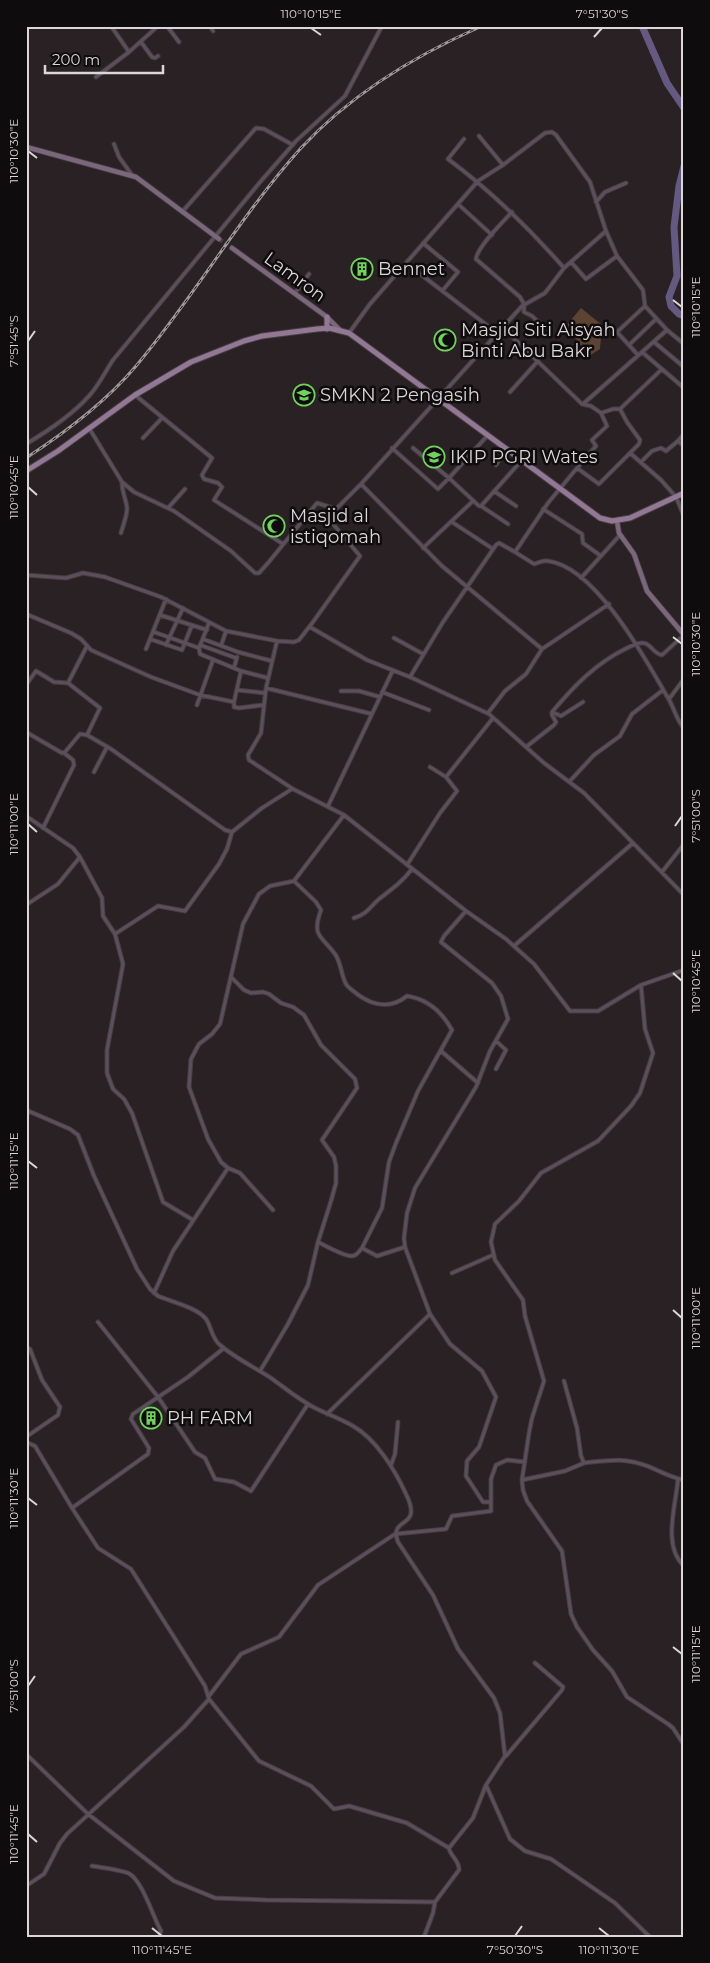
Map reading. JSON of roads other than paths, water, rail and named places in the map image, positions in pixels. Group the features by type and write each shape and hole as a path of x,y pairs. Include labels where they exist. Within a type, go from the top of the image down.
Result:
{"main road":[{"path":"327,317 327,328"},
{"path":"26,471 58,452 162,377 191,362 262,336 327,328 348,333 600,518 617,521 630,518 684,493"}],"street":[{"path":"111,26 129,52"},
{"path":"96,78 158,26"},
{"path":"167,26 179,42"},
{"path":"210,26 214,30"},
{"path":"26,444 72,412 88,396 113,360 293,145 345,96 382,26"},
{"path":"141,42 152,57 158,56"},
{"path":"182,212 256,128 264,129 293,145"},
{"path":"348,333 370,304 478,181 503,165 545,133 552,132 590,182 595,203 617,256 642,287 645,306 667,330 684,344"},
{"path":"479,136 503,165"},
{"path":"464,139 448,159 478,181 512,212 564,268"},
{"path":"114,144 119,157 132,175 217,237"},
{"path":"26,147 132,175"},
{"path":"595,203 605,192 626,183"},
{"path":"458,204 492,235"},
{"path":"512,212 477,254 476,259 520,297 524,304 525,314 532,316 545,328"},
{"path":"26,575 66,578 86,574 127,584 183,608 226,631 277,641 297,641 310,627 360,556 333,524 336,509 361,484 524,304 545,293 564,268 606,231"},
{"path":"423,244 458,272 443,290"},
{"name":"Lamron","path":"232,248 327,317 340,330"},
{"path":"571,262 586,280 617,256"},
{"path":"406,263 497,333"},
{"path":"295,293 309,274"},
{"path":"645,306 617,332 629,345 684,388"},
{"path":"629,345 656,319"},
{"path":"502,327 582,404 591,406 601,413 607,426 592,440 596,446 543,509 515,552"},
{"path":"582,404 667,330"},
{"path":"654,342 684,367"},
{"path":"510,392 538,361"},
{"path":"601,413 620,409 662,369"},
{"path":"135,395 212,458 202,475 204,479 222,487 214,500 283,544"},
{"path":"577,468 599,484 630,453 640,440 629,426 620,409"},
{"path":"143,438 162,418"},
{"path":"89,428 122,482 134,492 168,508 231,551 255,573 259,573 318,503 336,509"},
{"path":"392,448 436,488 439,488 488,434"},
{"path":"640,462 652,451 661,448 666,450 684,434"},
{"path":"678,440 684,446"},
{"path":"413,448 474,501 508,524"},
{"path":"496,465 507,448"},
{"path":"630,453 661,480 676,497 684,516"},
{"path":"481,506 522,459"},
{"path":"120,533 127,507 122,492 122,482"},
{"path":"361,484 423,548 542,649"},
{"path":"168,508 185,489"},
{"path":"494,491 516,506"},
{"path":"423,548 474,501"},
{"path":"543,509 582,534 583,543 601,556"},
{"path":"552,712 586,675 612,656 636,644 643,643 647,644 656,653 662,655 684,635 647,591 634,554 617,529 617,521"},
{"path":"451,522 493,549"},
{"path":"582,578 620,535"},
{"path":"410,677 467,587 493,549 500,543 531,563 536,564 550,561 567,568 582,578 609,604 664,690 684,728"},
{"path":"146,649 166,600"},
{"path":"488,713 505,691 526,674 542,649 609,604"},
{"path":"166,645 183,608"},
{"path":"26,614 71,633 91,650 151,677 200,695 234,702"},
{"path":"160,615 207,630"},
{"path":"209,623 200,647 200,654 242,671 268,678"},
{"path":"150,639 181,650 192,625"},
{"path":"310,627 367,660 410,677 488,713 526,747 584,793 684,896"},
{"path":"221,646 226,631"},
{"path":"154,632 236,658"},
{"path":"394,638 423,654"},
{"path":"203,639 238,652 272,661"},
{"path":"277,641 265,693 261,733 248,757 249,760 293,788 344,816 514,946 534,964 566,1007 572,1012 598,1011 641,985 684,970"},
{"path":"68,683 87,646"},
{"path":"234,668 238,652"},
{"path":"197,705 213,660"},
{"path":"328,806 393,670"},
{"path":"26,685 36,671 54,682 68,683 100,708 87,736"},
{"path":"242,671 234,707 263,705"},
{"path":"669,699 684,679"},
{"path":"266,688 372,714"},
{"path":"237,690 265,693"},
{"path":"569,782 596,753 620,736 630,716 664,690"},
{"path":"341,691 360,691 380,697"},
{"path":"382,692 429,710"},
{"path":"552,712 561,716 583,702"},
{"path":"526,747 555,723 552,712"},
{"path":"446,777 493,718"},
{"path":"26,732 74,760 74,765 43,828"},
{"path":"64,753 78,736 83,734 107,747 225,830 232,832"},
{"path":"94,772 107,747"},
{"path":"407,865 440,813 456,794 456,789 446,777 430,767"},
{"path":"115,934 158,906 185,911 219,864 227,849 232,832 262,808 293,788"},
{"path":"26,816 73,848 80,857 102,898 103,916 115,934 123,964 107,1050 107,1073 112,1089 124,1098 132,1113 162,1202 193,1220"},
{"path":"273,1210 240,1173 220,1162 208,1139 189,1087 191,1059 199,1044 212,1034 220,1024 232,978 234,958 244,924 259,894 270,886 294,881 344,816"},
{"path":"514,946 633,843"},
{"path":"662,872 684,844"},
{"path":"26,905 58,884 80,857"},
{"path":"354,918 366,913 379,899 404,881 412,869"},
{"path":"294,881 316,902 321,910 316,923 320,939 336,955 347,985 367,1002 386,1006 399,1003 407,996 420,998 430,1004 448,1022 452,1030 418,1091 396,1143 389,1162 382,1208 362,1248 357,1254 352,1256 333,1250 318,1242"},
{"path":"466,911 443,937 441,942 488,979 498,991 508,1019 496,1041 478,1083 414,1191 405,1226 405,1247 430,1314 450,1344 482,1371 496,1397 479,1447 467,1461 466,1476 483,1502 491,1502"},
{"path":"232,978 244,990 251,993 263,992 268,994 281,1003 294,1007 304,1015 321,1045 355,1079 357,1088 322,1140 334,1157 336,1183 318,1242 308,1285 260,1371"},
{"path":"641,985 645,1029 653,1053 640,1093 632,1106 598,1141 541,1173 519,1201 493,1227 491,1242 493,1255 524,1300 525,1316 544,1375 543,1388 532,1418 522,1480 527,1501 562,1551 571,1614 577,1627 592,1650 612,1671 627,1697 673,1728 684,1745"},
{"path":"496,1041 506,1050 496,1069"},
{"path":"441,1051 478,1083"},
{"path":"26,1116 28,1110 70,1129 78,1135 94,1176 137,1269 154,1293 200,1313 207,1321 218,1344 308,1404 355,1427 391,1466 412,1508 410,1517 397,1528 395,1534 402,1550 433,1595 458,1649 494,1698 500,1713 506,1756"},
{"path":"154,1293 173,1252 228,1168"},
{"path":"362,1248 377,1256 405,1247"},
{"path":"452,1273 493,1255"},
{"path":"327,1414 430,1314"},
{"path":"98,1322 158,1397 195,1452 204,1458 215,1479 234,1482 251,1491 308,1404"},
{"path":"26,1346 30,1349 42,1380 60,1407 58,1415 26,1437"},
{"path":"72,1508 148,1454 149,1448 131,1416 200,1368 224,1348"},
{"path":"564,1381 577,1428 580,1456 584,1464"},
{"path":"391,1466 395,1454 398,1422"},
{"path":"26,1442 34,1446 98,1548 131,1569 205,1686 209,1697 259,1761 311,1786 334,1809 349,1806 407,1823 449,1848 458,1864 458,1870 435,1902 434,1912 424,1937"},
{"path":"522,1480 565,1471 584,1464 607,1459 622,1460 649,1467 684,1480"},
{"path":"26,1886 44,1874 63,1839 184,1727 209,1697 240,1654 278,1636 318,1586 395,1534 446,1529 452,1516 491,1511 491,1479 496,1466 507,1460 525,1462"},
{"path":"678,1479 671,1524 675,1555 684,1566"},
{"path":"449,1848 473,1818 486,1785 506,1756 562,1690 563,1687 559,1682 535,1663"},
{"path":"26,1754 88,1814 174,1881 215,1898 435,1902"},
{"path":"486,1785 510,1839 525,1851 551,1859 615,1903 650,1937"},
{"path":"92,1866 127,1873 135,1878 153,1910 156,1924 161,1931 159,1937"}],"waterway":[{"path":"642,26 667,83 684,108"},
{"path":"684,166 679,186 674,227 677,276 669,297 671,306 684,316"}],"tunnel":[{"path":"219,239 232,248"}],"railway":[{"path":"26,458 56,438 98,405 124,380 158,339 258,201 301,148 320,128 363,93 409,63 482,26"}],"place":[{"name":"Bennet","path":"362,269"},
{"name":"Masjid Siti Aisyah Binti Abu Bakr","path":"445,340"},
{"name":"SMKN 2 Pengasih","path":"304,395"},
{"name":"IKIP PGRI Wates","path":"434,457"},
{"name":"Masjid al istiqomah","path":"274,526"},
{"name":"PH FARM","path":"151,1418"}]}
